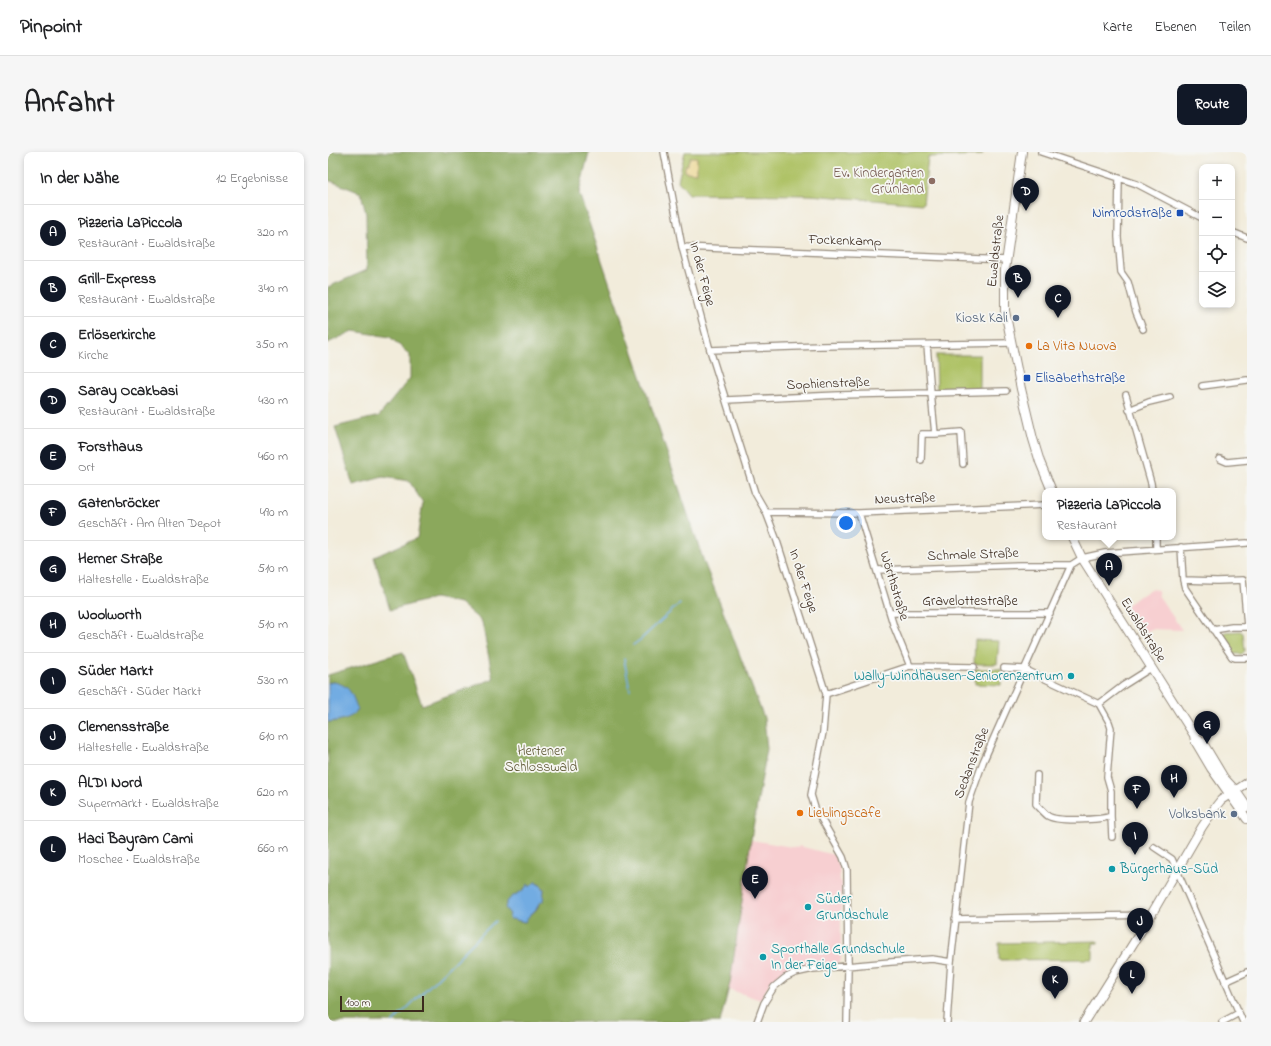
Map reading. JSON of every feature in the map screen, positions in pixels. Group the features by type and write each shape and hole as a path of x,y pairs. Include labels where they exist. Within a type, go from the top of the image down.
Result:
{"main road":[{"name":"Ewaldstraße","path":"1022,152 1007,260 1005,311 1033,439 1040,462 1051,488"},
{"name":"Ewaldstraße","path":"1073,540 1082,558 1194,735 1194,742 1210,768 1233,793"},
{"path":"1084,1022 1151,915 1202,827 1217,805 1221,800 1247,783"},
{"path":"1233,793 1247,807"},
{"path":"1233,793 1247,819"}],"street":[{"name":"In der Feige","path":"664,152 682,247 710,350 755,493 766,512 779,547 826,694 823,732 811,796 815,808 843,856 846,865 848,966 846,1022"},
{"path":"1041,152 1147,189 1199,216"},
{"path":"1119,178 1118,237 1121,272 1128,282 1136,312 1143,329"},
{"path":"1235,233 1247,238"},
{"name":"Fockenkamp","path":"682,247 1007,260"},
{"path":"710,350 821,346 1011,343"},
{"path":"927,345 935,434"},
{"path":"1202,386 1247,380"},
{"name":"Sophienstraße","path":"726,400 839,395 1006,391"},
{"path":"1126,395 1152,488"},
{"path":"1130,410 1149,402 1170,397"},
{"path":"921,460 922,434 961,432 963,464"},
{"path":"1220,459 1227,462 1247,460"},
{"name":"Neustraße","path":"766,512 859,513 1042,505"},
{"name":"Wörthstraße","path":"859,513 890,613 910,666"},
{"path":"1156,540 1156,549"},
{"path":"1071,565 1082,558 1105,553 1247,543"},
{"path":"1181,547 1183,580 1185,588 1232,657 1247,658"},
{"name":"Schmale Straße","path":"877,570 1020,565 1071,565"},
{"name":"Sedanstraße","path":"947,1022 955,919 969,802 978,774 1071,565"},
{"path":"1183,580 1243,580 1247,626 1213,630"},
{"name":"Gravelottestraße","path":"890,613 1050,613"},
{"path":"826,694 910,666 974,667"},
{"path":"1004,668 1024,670 1099,704 1111,728 1107,777 1111,791 1112,837"},
{"path":"1099,704 1124,685 1151,668"},
{"path":"1037,775 1036,804 1048,816 1066,819 1104,818 1111,816"},
{"path":"1154,847 1172,859 1243,1022"},
{"path":"955,919 1151,915"},
{"path":"757,1022 767,996 774,987 785,978 804,970 932,959 951,962"},
{"path":"1226,982 1247,972"},
{"path":"1222,1022 1239,1012"}],"shaded area":[{"path":"1150,589 1158,590 1158,595 1182,630 1151,629 1143,634 1125,606"},
{"path":"751,840 798,848 799,846 834,855 839,865 840,881 842,882 841,960 839,963 795,968 777,976 769,984 761,1000 728,989"}],"green space":[{"name":"Hertener Schlosswald","path":"328,152 589,152 579,193 704,562 764,718 767,749 752,833 730,983 720,1022 328,1022 328,722 337,721 333,682 328,683 328,675 403,652 422,705 493,679 482,622 460,603 434,598 390,610 374,557 417,538 423,503 409,481 383,477 353,485 335,427 379,416 410,378 410,355 390,337 353,331 328,343 328,287 367,270 366,214 361,193 328,180","holes":["534,883 543,887 544,892 536,910 525,922 509,917 510,914 506,903 528,885 530,887"]},
{"path":"685,152 982,152 982,155 928,157 923,204 810,195 689,194 678,181"},
{"path":"936,355 980,355 980,390 937,390"},
{"path":"1240,631 1243,633 1245,651 1242,654 1234,654 1222,635 1225,632"},
{"path":"975,640 999,641 997,664 974,664"},
{"path":"975,669 1001,669 1001,685 975,684"},
{"path":"1098,941 1098,943 1093,943 1093,959 999,960 999,943"}],"sand":[{"path":"690,157 697,157 697,173 685,172 685,166 687,165"}],"water":[{"path":"328,683 339,683 347,688 352,695 358,710 352,716 328,722"},
{"path":"536,881 536,883 544,889 543,901 539,903 525,922 510,919 510,914 505,908 508,900 522,891 528,884 530,887"}],"waterway":[{"path":"633,645 680,603"},
{"path":"624,659 630,690"},
{"path":"393,1022 495,921"}],"place":[{"name":"Ev. Kindergarten Grünland","path":"932,181"},
{"name":"Saray Ocakbasi","path":"1026,211"},
{"name":"Nimrodstraße","path":"1180,213"},
{"name":"Grill-Express","path":"1018,298"},
{"name":"Kiosk Kali","path":"1016,318"},
{"name":"Erlöserkirche","path":"1058,318"},
{"name":"La Vita Nuova","path":"1029,346"},
{"name":"Elisabethstraße","path":"1027,378"},
{"name":"Pizzeria LaPiccola","path":"1109,586"},
{"name":"Wally-Windhausen-Seniorenzentrum","path":"1071,676"},
{"name":"Herner Straße","path":"1207,744"},
{"name":"Woolworth","path":"1174,798"},
{"name":"Gatenbröcker","path":"1137,809"},
{"name":"Lieblingscafe","path":"800,813"},
{"name":"Volksbank","path":"1234,814"},
{"name":"Süder Markt","path":"1135,855"},
{"name":"Bürgerhaus-Süd","path":"1112,869"},
{"name":"Forsthaus","path":"755,899"},
{"name":"Süder Grundschule","path":"808,907"},
{"name":"Clemensstraße","path":"1140,941"},
{"name":"Sporthalle Grundschule In der Feige","path":"763,957"},
{"name":"Haci Bayram Cami","path":"1132,994"},
{"name":"ALDI Nord","path":"1055,999"}]}
